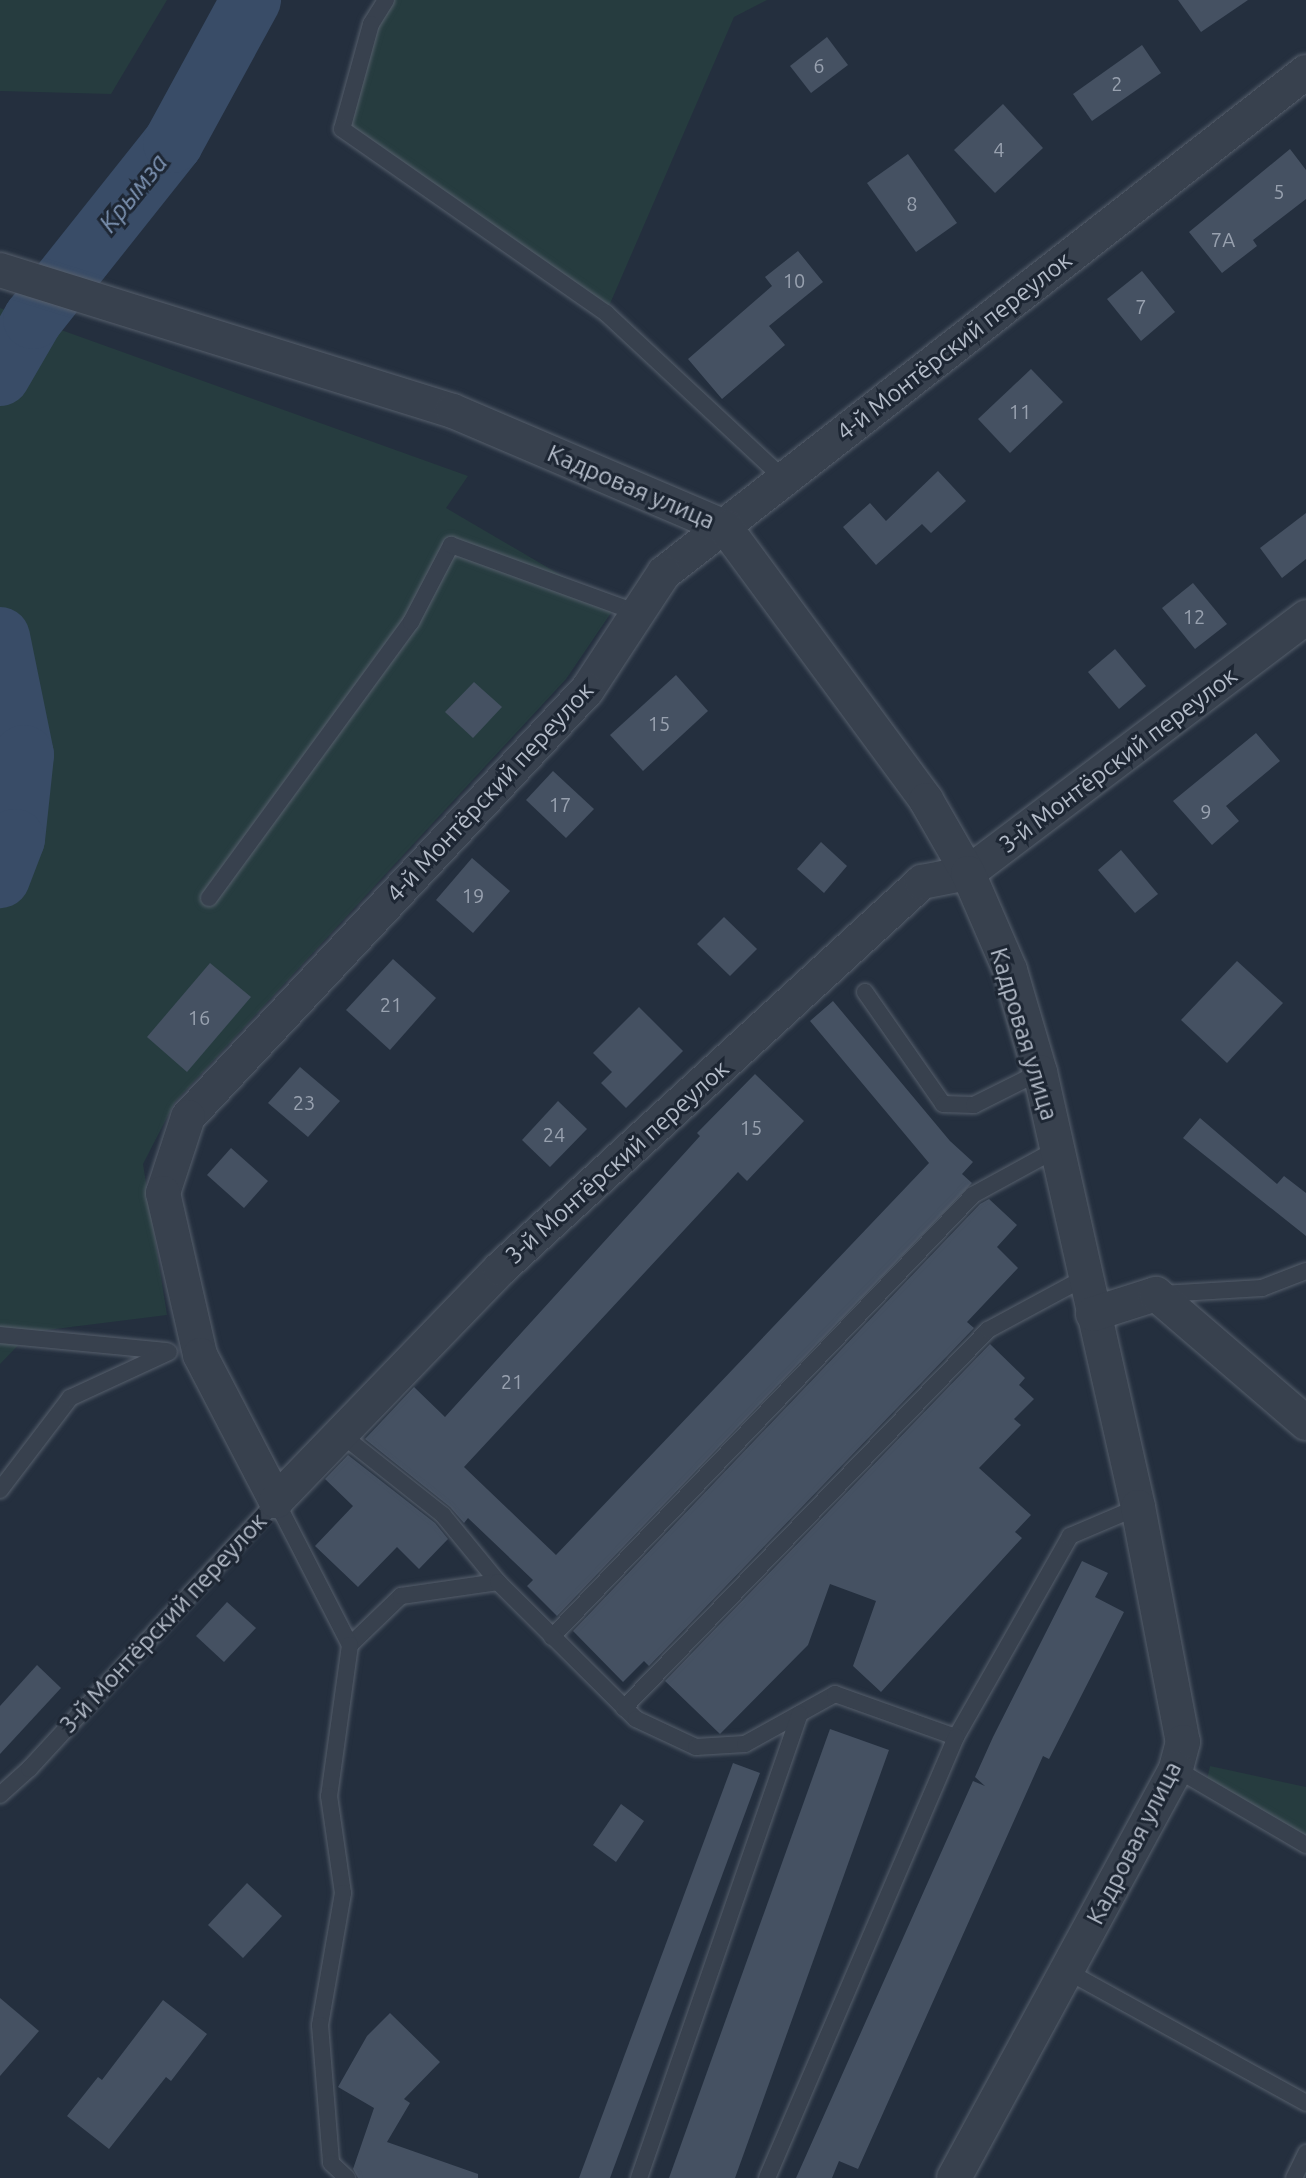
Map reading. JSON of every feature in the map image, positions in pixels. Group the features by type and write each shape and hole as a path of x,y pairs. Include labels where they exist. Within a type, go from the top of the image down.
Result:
{"street":[{"name":"4-й Монтёрский переулок","path":"276,1501 184,1353 163,1193 188,1117 587,690 664,573 1306,72"},
{"name":"Кадровая улица","path":"0,270 453,411 725,527 926,800 968,873 1010,970 1040,1072 1138,1507 1183,1742 1176,1769 954,2178"},
{"name":"3-й Монтёрский переулок","path":"276,1501 500,1269 922,882 968,873 1306,617"},
{"path":"1093,1314 1156,1294 1306,1423"}],"lane":[{"path":"386,0 371,24 342,129 606,313 784,479"},
{"path":"209,898 411,622 451,545 638,613"},
{"path":"865,992 943,1104 974,1105 1040,1072"},
{"path":"552,1637 973,1195 1057,1149"},
{"path":"1156,1294 1262,1288 1306,1271"},
{"path":"624,1708 988,1330 1084,1278"},
{"path":"0,1335 184,1353"},
{"path":"0,1490 70,1398 184,1353"},
{"path":"342,1435 443,1515 498,1582 636,1719 696,1747 745,1744 835,1694 956,1737"},
{"path":"276,1501 350,1645 329,1796 343,1893 320,2025 331,2163 347,2178"},
{"name":"3-й Монтёрский переулок","path":"0,1795 29,1769 276,1501"},
{"path":"767,2178 956,1737 1070,1536 1138,1507"},
{"path":"350,1645 401,1596 498,1582"},
{"path":"639,2178 800,1714"},
{"path":"1176,1769 1306,1845"},
{"path":"1067,1971 1306,2103"},
{"path":"1294,2178 1306,2153"}],"green space":[{"path":"0,0 167,0 111,94 0,91"},
{"path":"386,0 767,0 734,17 606,313 342,129"},
{"path":"0,308 468,476 446,508 615,607 566,679 175,1102 143,1164 167,1315 31,1332 0,1364"},
{"path":"1210,1766 1306,1787 1306,1845 1205,1788"}],"building":[{"path":"1178,0 1248,0 1201,32"},
{"path":"827,37 848,65 811,93 790,66"},
{"path":"1142,45 1161,73 1092,121 1073,94"},
{"path":"1003,104 1043,148 995,193 954,150"},
{"path":"1290,149 1306,170 1306,199 1253,240 1257,246 1222,273 1189,232"},
{"path":"908,154 957,223 916,252 867,183"},
{"path":"798,251 823,282 769,326 785,345 722,399 688,359 772,286 765,277"},
{"path":"1142,271 1175,312 1141,341 1107,299"},
{"path":"1031,369 1063,402 1010,453 978,419"},
{"path":"938,471 966,501 931,533 922,524 876,565 843,527 870,503 886,521"},
{"path":"1306,513 1306,559 1282,578 1260,548"},
{"path":"1193,583 1227,624 1195,649 1162,608"},
{"path":"1115,649 1146,686 1119,709 1088,672"},
{"path":"676,675 708,711 643,771 610,735"},
{"path":"474,682 502,707 473,738 445,712"},
{"path":"1256,733 1280,761 1226,806 1239,821 1212,845 1173,801"},
{"path":"553,771 594,809 566,838 526,800"},
{"path":"821,842 847,866 824,893 797,869"},
{"path":"1121,850 1158,894 1135,913 1098,870"},
{"path":"472,858 510,891 473,933 436,900"},
{"path":"724,917 757,949 730,976 697,944"},
{"path":"393,959 436,998 390,1050 346,1010"},
{"path":"1237,961 1283,1003 1227,1063 1181,1020"},
{"path":"210,963 251,997 187,1072 147,1037"},
{"path":"833,1001 950,1141 973,1162 962,1174 972,1183 557,1616 527,1586 533,1580 468,1518 464,1523 450,1507 365,1439 414,1387 445,1417 700,1136 697,1133 755,1074 804,1121 747,1181 738,1172 464,1467 556,1555 929,1163 810,1021"},
{"path":"639,1007 683,1051 626,1108 601,1083 612,1072 593,1053"},
{"path":"300,1067 340,1101 308,1137 268,1103"},
{"path":"558,1101 587,1129 550,1167 522,1140"},
{"path":"1200,1118 1277,1184 1284,1176 1306,1193 1306,1236 1183,1138"},
{"path":"231,1148 268,1181 244,1208 207,1175"},
{"path":"989,1199 1017,1225 997,1247 1018,1268 967,1322 974,1328 649,1666 644,1661 623,1682 573,1631 980,1204"},
{"path":"990,1344 1025,1378 1019,1385 1034,1399 1014,1419 1021,1425 979,1468 1031,1515 1015,1532 1022,1538 881,1692 853,1666 876,1601 830,1584 808,1645 720,1734 665,1681"},
{"path":"348,1455 435,1523 448,1539 419,1569 397,1547 358,1587 315,1546 353,1506 325,1479"},
{"path":"1082,1561 1108,1573 1095,1597 1124,1612 1049,1759 1043,1756 858,2169 839,2161 832,2178 796,2178 973,1781 985,1786 975,1777 993,1737"},
{"path":"227,1602 256,1628 224,1662 196,1636"},
{"path":"37,1665 61,1688 0,1754 0,1706"},
{"path":"830,1729 889,1750 735,2178 669,2178"},
{"path":"733,1763 760,1773 610,2178 579,2178"},
{"path":"621,1804 644,1821 616,1862 593,1845"},
{"path":"247,1883 282,1916 243,1958 208,1925"},
{"path":"0,1998 39,2031 0,2076"},
{"path":"163,2000 207,2034 171,2081 166,2077 109,2149 67,2116 98,2077 102,2080"},
{"path":"390,2013 440,2062 404,2099 410,2103 387,2142 478,2174 478,2178 358,2178 353,2169 374,2108 338,2087 367,2036"}],"waterway":[{"name":"Крымза","path":"0,376 33,319 173,143 251,0"},
{"name":"Крымза","path":"0,637 24,755 15,839 0,878"}]}
